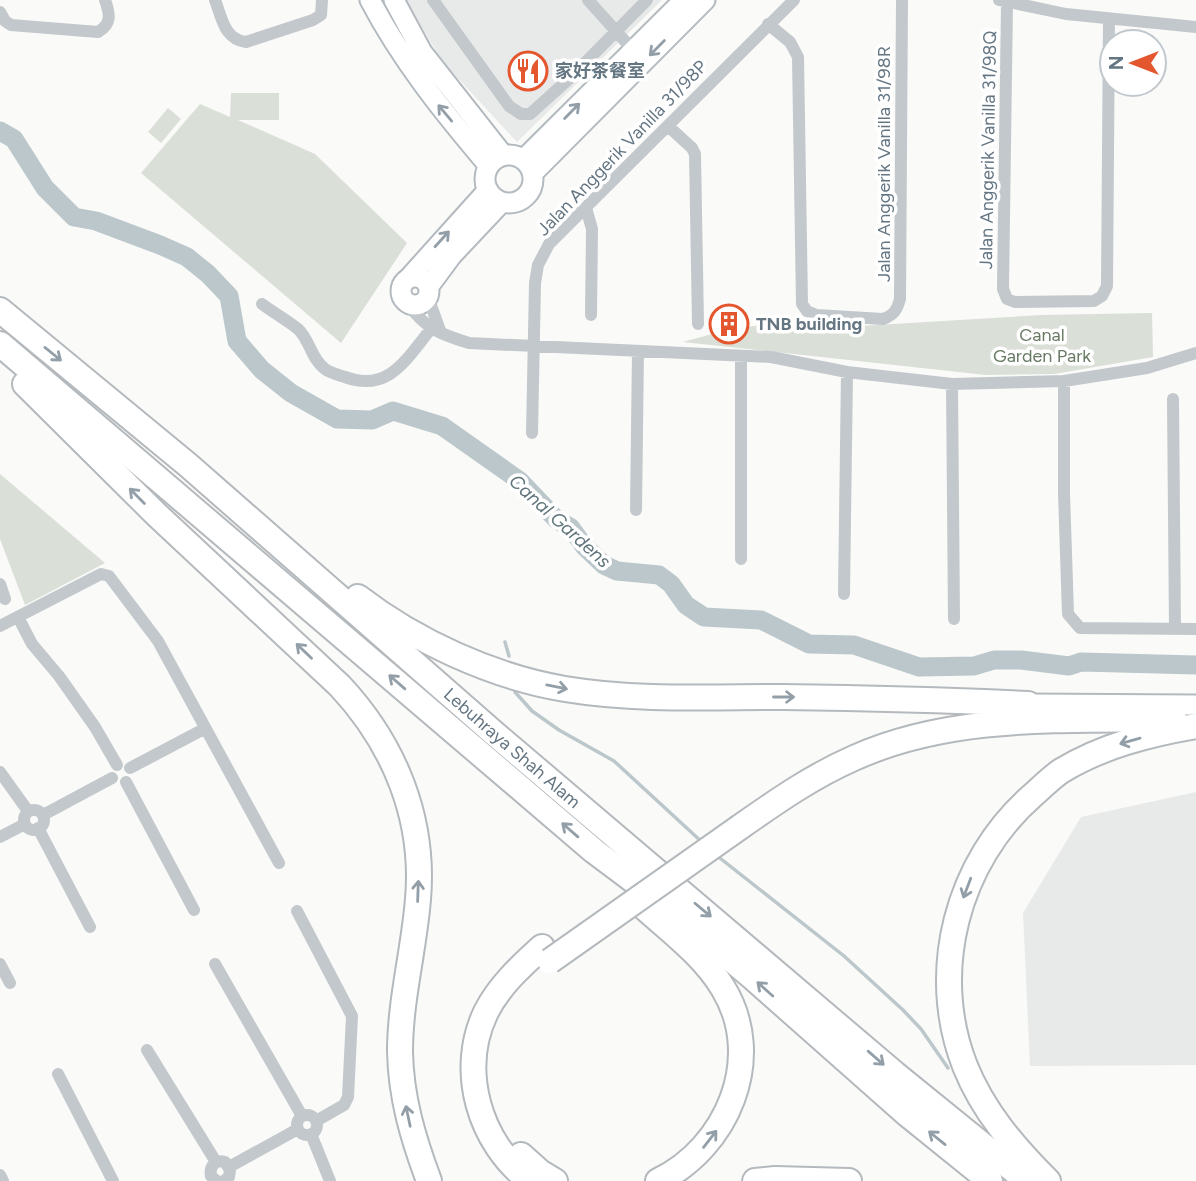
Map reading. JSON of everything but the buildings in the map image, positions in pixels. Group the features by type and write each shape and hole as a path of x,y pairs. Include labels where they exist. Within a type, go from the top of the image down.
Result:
{"highway":[{"name":"Lebuhraya Shah Alam","path":"0,310 188,465 495,734 895,1074 1027,1181"},
{"name":"Lebuhraya Shah Alam","path":"0,344 594,851 680,916 907,1114 990,1181"},
{"path":"0,359 157,515 340,686 362,710 385,745 398,771 411,813 419,865 418,897 406,979 400,1054 406,1112 429,1181"},
{"path":"188,465 289,536 340,583 375,610 444,649 521,679 564,689 618,695 924,698 1028,704"},
{"path":"530,1181 513,1167 489,1134 476,1094 475,1058 478,1037 501,988 736,821 778,783 818,760 883,731 942,715 1028,704"},
{"path":"736,821 784,797 832,768 872,750 925,734 960,727 1022,722 1196,719"},
{"path":"1048,1181 1002,1132 965,1066 954,1029 949,991 950,949 958,910 973,872 997,831 1058,773 1120,744 1196,726"},
{"path":"594,851 617,883 702,960 724,989 732,1004 737,1024 740,1066 730,1108 721,1125 695,1157 657,1181"},
{"path":"546,954 502,1010 490,1045 487,1071 493,1107 501,1126 523,1156 540,1172 555,1181"},
{"path":"755,1181 849,1181"}],"street":[{"path":"0,12 11,25 98,32 105,28 109,21 105,0"},
{"path":"215,0 228,32 235,40 246,41 313,20 321,15 322,4"},
{"path":"370,0 385,28 438,105 496,160"},
{"path":"394,0 422,52 496,160"},
{"path":"433,0 509,106 521,114 530,114 647,0"},
{"path":"588,0 633,50"},
{"path":"528,166 633,50 684,0"},
{"path":"528,166 705,0"},
{"name":"Jalan Anggerik Vanilla 31/98P","path":"531,433 533,305 538,265 549,244 794,0"},
{"name":"Jalan Anggerik Vanilla 31/98R","path":"768,24 790,42 797,57 802,304 807,311 816,315 883,319 897,310 900,299 902,0"},
{"path":"1003,2 1109,19 1196,27"},
{"name":"Jalan Anggerik Vanilla 31/98Q","path":"1003,2 1003,289 1007,299 1015,302 1094,301 1107,286 1109,19"},
{"path":"668,126 695,153 698,324"},
{"path":"510,154 528,166 534,180 528,194 517,202 495,196 485,178 496,160 510,154"},
{"path":"495,196 408,279 401,291 424,324 469,343 771,357 847,372 952,384 1064,381 1147,368 1196,354"},
{"path":"407,303 421,304 452,255 495,196"},
{"path":"586,208 592,229 591,315"},
{"path":"408,279 420,278 429,292 436,331"},
{"path":"262,304 296,327 306,338 313,356 325,369 362,382 379,381 395,370 436,331"},
{"path":"636,510 638,351"},
{"path":"741,356 741,559"},
{"path":"844,594 847,372"},
{"path":"1064,381 1068,614 1080,628 1196,629"},
{"path":"952,384 954,619"},
{"path":"1173,399 1175,629"},
{"path":"0,626 105,573 158,641 279,863"},
{"path":"0,584 5,599"},
{"path":"18,617 32,644 60,676 130,778 120,783 112,778"},
{"path":"1028,704 1196,705"},
{"path":"112,778 112,769 204,729"},
{"path":"0,772 32,830 112,778"},
{"path":"126,782 194,910"},
{"path":"0,837 27,818"},
{"path":"41,822 90,927"},
{"path":"297,911 352,1016 348,1097 344,1105 316,1121"},
{"path":"0,964 10,983"},
{"path":"215,964 305,1135 312,1134"},
{"path":"147,1050 216,1162"},
{"path":"58,1074 113,1181"},
{"path":"229,1167 311,1116 316,1121 312,1134 330,1181"},
{"path":"210,1179 210,1169 216,1162 225,1162 229,1167 229,1177 224,1181"},
{"path":"0,1175 2,1181"}],"shaded area":[{"path":"406,0 662,0 517,142 442,61"},
{"path":"1196,792 1196,1065 1030,1066 1023,913 1081,817"}],"green space":[{"path":"231,93 279,93 279,120 238,120 315,154 407,243 341,343 141,173 200,104 230,117"},
{"path":"168,108 181,119 161,143 148,132"},
{"name":"Canal Garden Park","path":"1152,313 1153,357 1054,374 986,375 683,342 796,318 860,326 1041,315"},
{"path":"0,474 105,563 25,605 0,539"}],"waterway":[{"name":"Canal Gardens","path":"0,131 14,139 45,188 74,217 96,221 160,245 187,257 208,274 229,296 237,341 262,370 291,393 337,419 372,420 393,411 442,426 520,481 556,519 571,528 584,546 604,565 617,571 659,575 671,584 686,605 704,617 761,620 809,644 854,645 919,667 974,666 994,660 1021,660 1069,666 1081,662 1196,665"},
{"path":"505,642 509,656"},
{"path":"515,692 532,711 559,730 614,761 703,843"},
{"path":"716,855 844,956 903,1010 921,1029 948,1068"}],"place":[{"name":"家好茶餐室","path":"528,71"},
{"name":"TNB building","path":"729,324"}]}
